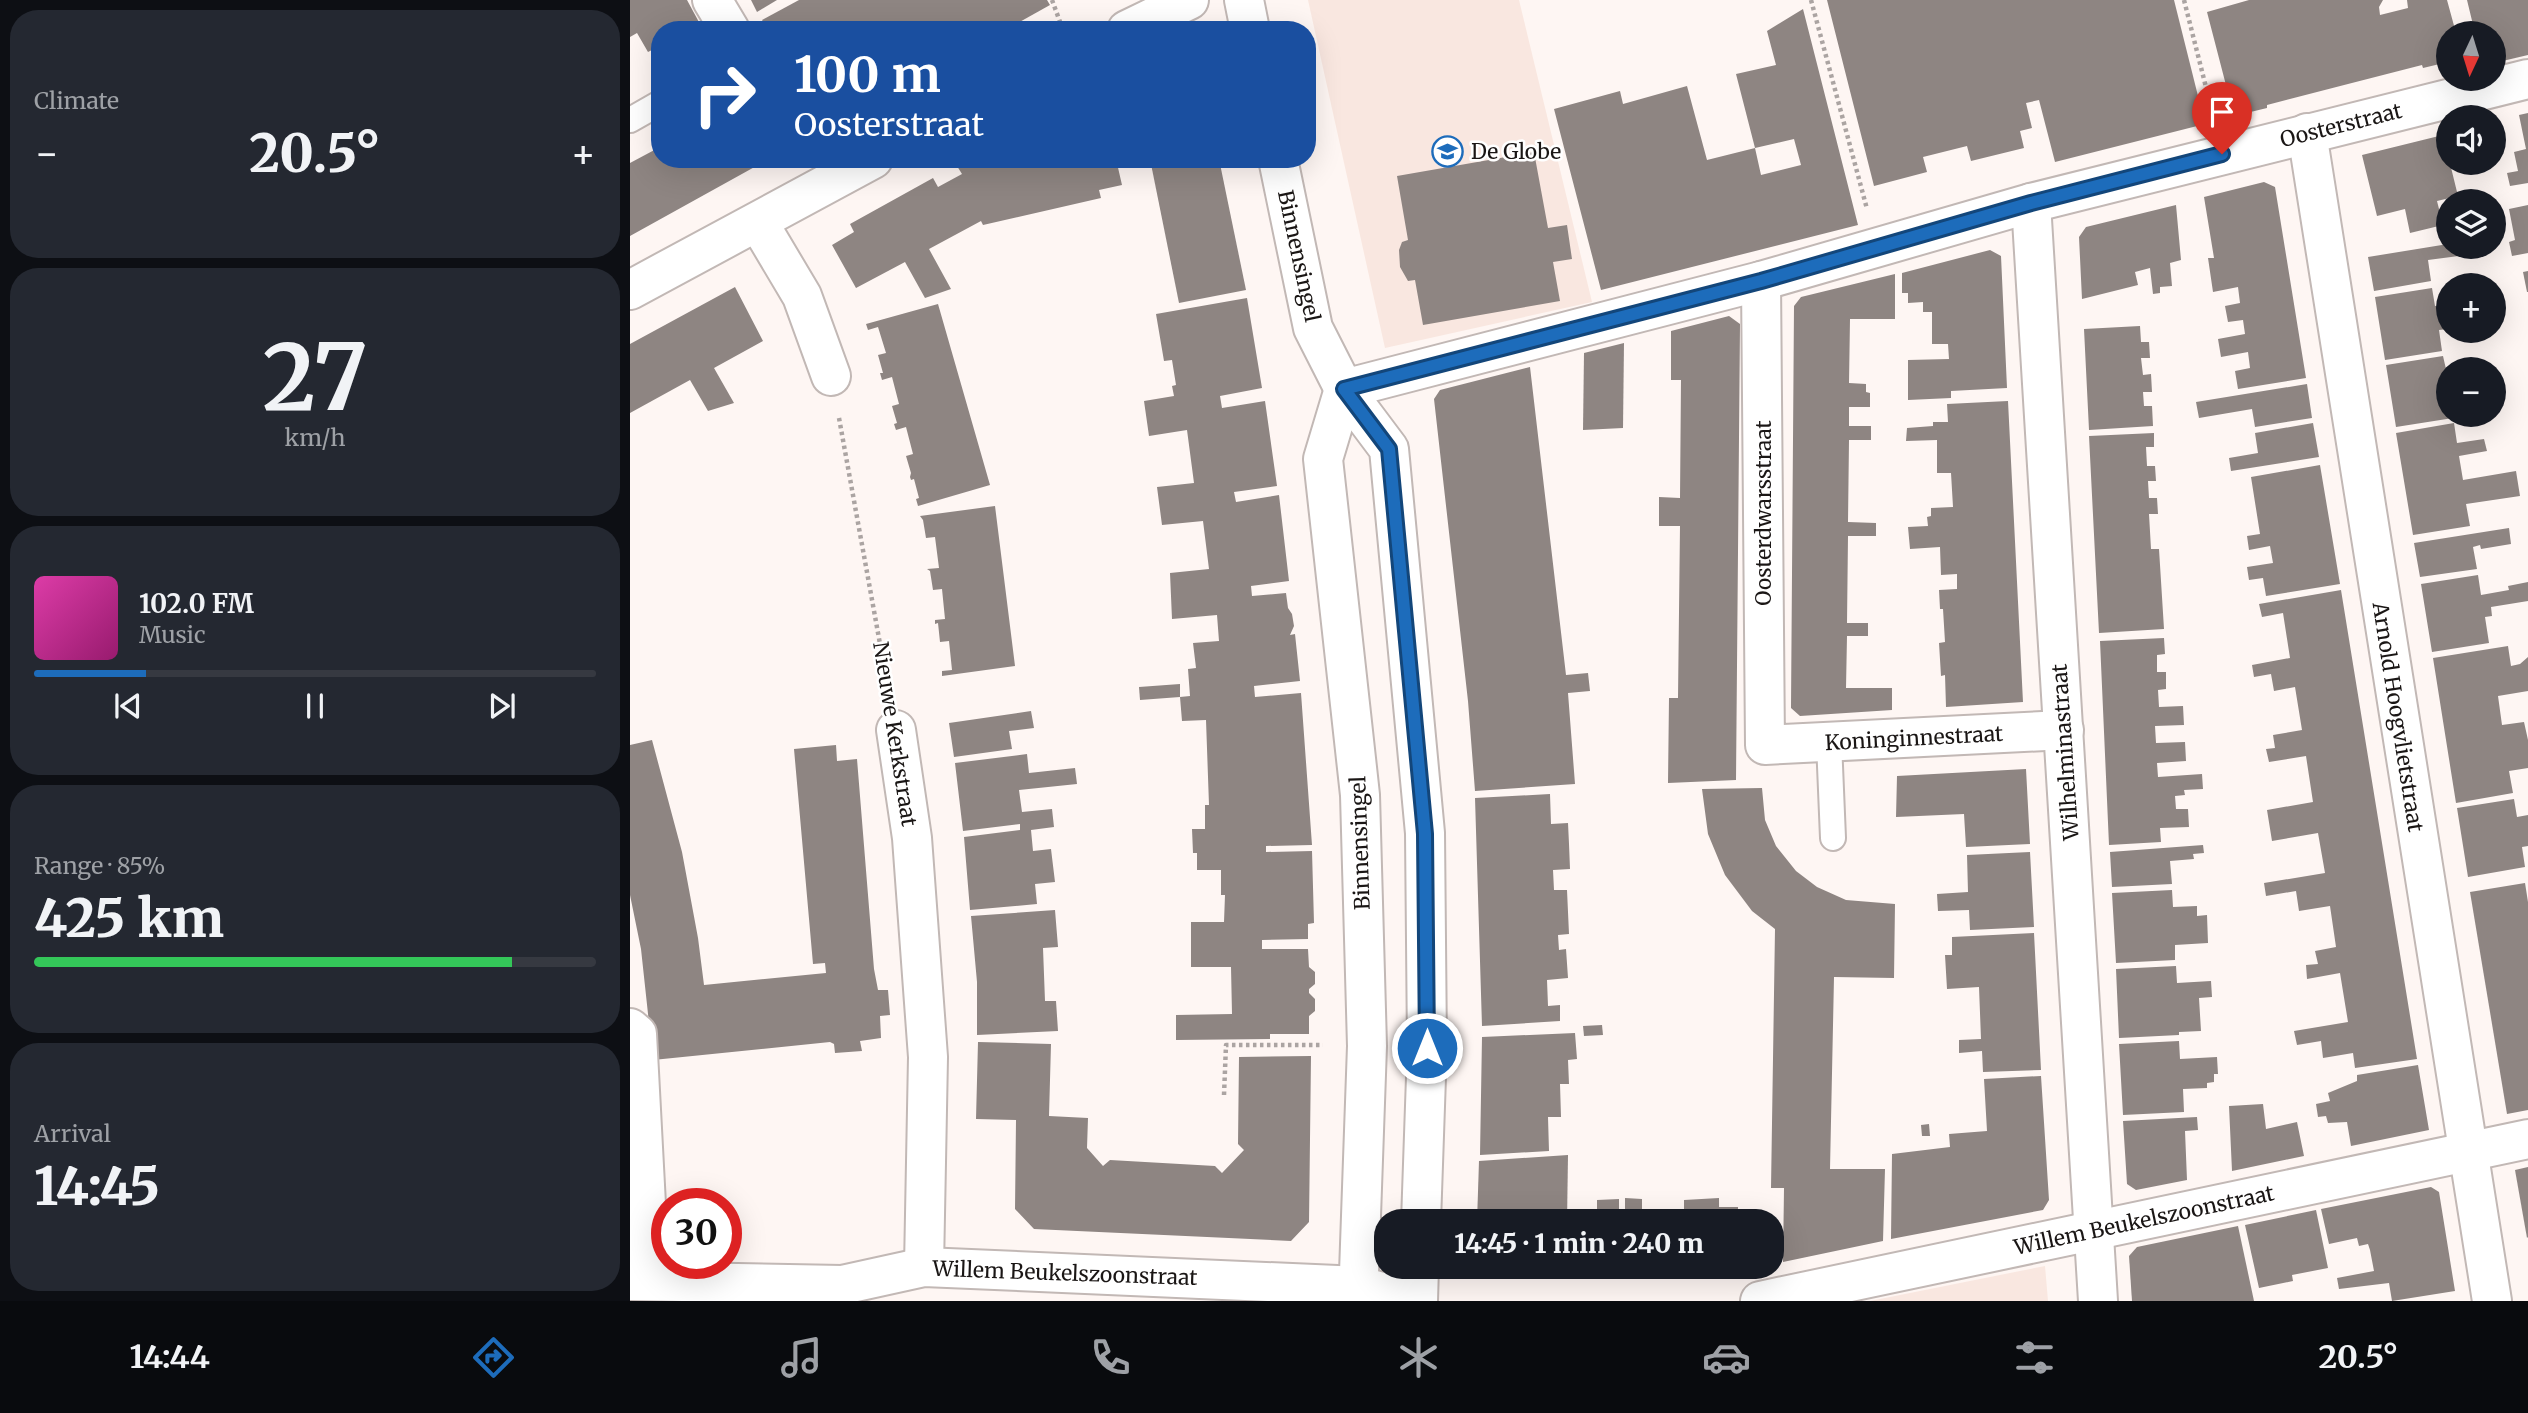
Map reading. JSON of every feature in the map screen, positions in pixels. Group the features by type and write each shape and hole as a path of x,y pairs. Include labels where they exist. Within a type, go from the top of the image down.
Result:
{"street":[{"path":"712,0 725,21"},
{"path":"1146,21 1189,0"},
{"path":"1244,0 1248,21"},
{"name":"Oosterstraat","path":"1344,389 1761,281 2031,203 2528,79"},
{"name":"Arnold Hoogvlietstraat","path":"2306,133 2492,1301"},
{"name":"Binnensingel","path":"1280,168 1313,328 1344,389 1389,449 1424,820 1427,1048 1421,1209"},
{"path":"630,290 758,222 823,171"},
{"name":"Wilhelminastraat","path":"2031,203 2098,1301"},
{"path":"758,222 802,296 831,376"},
{"name":"Oosterdwarsstraat","path":"1761,281 1765,745"},
{"name":"Binnensingel","path":"1344,389 1323,459 1360,795 1367,1045 1359,1293"},
{"name":"Nieuwe Kerkstraat","path":"896,730 912,838 928,1057 903,1280"},
{"name":"Koninginnestraat","path":"1765,745 2064,730"},
{"path":"630,1028 637,1034 640,1280"},
{"name":"Willem Beukelszoonstraat","path":"1760,1301 2528,1139"},
{"path":"1417,1301 1418,1279"},
{"name":"Willem Beukelszoonstraat","path":"640,1280 842,1285 903,1280 1359,1293 1417,1301"}],"lane":[{"path":"630,120 651,108"},
{"path":"1829,742 1833,838"}],"path":[{"path":"1052,0 1060,21"},
{"path":"1811,0 1877,247"},
{"path":"2184,0 2222,154"},
{"name":"Nieuwe Kerkstraat","path":"831,376 896,730"},
{"path":"1224,1095 1226,1045 1323,1045"}],"shaded area":[{"name":"De Globe","path":"1308,0 1519,0 1592,302 1385,348 1316,36 1316,21 1313,21"},
{"path":"2045,1266 2048,1301 1870,1301"}],"building":[{"path":"630,0 687,0 698,21 651,21 651,50 648,52 637,33 630,37"},
{"path":"751,0 777,0 757,12"},
{"path":"799,0 1047,0 1050,5 1021,21 762,20"},
{"path":"1827,0 2174,0 2205,124 2055,162 2039,100 2026,103 2032,128 2020,131 2024,148 1971,161 1967,146 1923,157 1927,172 1874,186"},
{"path":"2249,0 2383,0 2379,7 2380,15 2408,8 2407,0 2447,0 2453,21 2436,21 2436,65 2423,68 2422,65 2234,116 2207,12"},
{"path":"2467,0 2528,0 2528,55 2506,60 2506,21 2472,21"},
{"path":"1803,9 1858,225 1601,290 1554,109 1620,91 1623,104 1687,86 1707,160 1755,148 1736,74 1776,65 1767,31","holes":["1794,139 1801,165 1761,175 1755,148"]},
{"path":"2528,113 2528,183 2510,186 2507,173 2518,171 2514,152 2526,149 2519,115"},
{"path":"2436,137 2436,175 2453,175 2456,189 2436,189 2436,227 2410,233 2405,209 2377,216 2362,155"},
{"path":"651,152 651,168 753,168 630,236 630,163"},
{"path":"1534,152 1548,228 1567,225 1572,259 1553,262 1560,301 1423,325 1415,280 1408,281 1400,267 1399,250 1402,242 1408,240 1397,176"},
{"path":"958,168 1118,168 1122,185 1099,190 1101,198 983,225 981,221 929,249 951,289 925,298 905,262 856,288 832,245 854,232 850,224 933,178 938,187 962,174"},
{"path":"1152,168 1221,168 1246,290 1179,303"},
{"path":"2264,182 2275,187 2306,378 2238,389 2235,371 2250,368 2248,352 2221,357 2218,339 2245,334 2243,320 2228,322 2225,306 2240,303 2238,287 2213,292 2208,258 2214,258 2204,197"},
{"path":"2176,205 2181,260 2170,263 2172,286 2160,287 2160,293 2153,294 2150,268 2135,272 2138,285 2082,299 2079,237 2086,227"},
{"path":"2528,205 2528,253 2512,256 2509,242 2515,240 2509,209"},
{"path":"2436,246 2436,259 2428,260 2431,281 2374,291 2368,257"},
{"path":"1990,250 2001,256 2007,388 1951,391 1951,398 1908,400 1908,360 1949,359 1948,344 1932,344 1932,312 1923,312 1923,302 1908,303 1908,293 1902,293 1902,273"},
{"path":"2528,271 2528,292 2527,292 2523,272"},
{"path":"1895,274 1895,319 1850,319 1849,383 1866,384 1866,392 1870,393 1870,407 1849,407 1849,426 1871,426 1871,440 1849,440 1848,522 1876,523 1876,536 1848,536 1847,623 1868,623 1868,636 1847,636 1846,688 1892,688 1892,710 1800,716 1791,708 1794,306 1801,297"},
{"path":"735,287 763,341 714,368 734,403 708,411 690,380 630,413 630,344"},
{"path":"2432,288 2436,306 2436,343 2441,343 2442,351 2385,360 2375,297"},
{"path":"1247,298 1262,388 1220,396 1222,408 1265,401 1277,486 1234,492 1236,502 1279,495 1289,581 1251,586 1252,596 1286,593 1294,626 1290,635 1295,634 1300,681 1254,686 1255,697 1301,693 1312,845 1266,846 1266,852 1312,851 1314,923 1308,924 1308,939 1262,940 1262,949 1308,949 1309,967 1315,972 1315,984 1309,989 1309,993 1315,999 1315,1011 1309,1016 1309,1034 1270,1034 1270,1039 1176,1040 1176,1015 1232,1014 1231,967 1191,967 1191,922 1224,922 1225,895 1221,895 1221,870 1197,870 1197,853 1193,853 1192,829 1205,829 1205,805 1209,805 1206,720 1182,721 1180,697 1190,696 1188,669 1196,668 1193,643 1219,641 1217,615 1172,619 1170,573 1209,569 1203,521 1162,525 1157,487 1194,483 1187,430 1149,436 1144,401 1174,396 1172,386 1176,385 1172,360 1164,361 1156,314"},
{"path":"938,304 990,485 918,506 916,499 919,498 914,479 911,480 910,477 906,456 913,454 906,427 896,430 894,424 897,423 892,406 899,404 892,377 882,380 880,373 883,373 878,355 886,353 878,327 868,330 866,324"},
{"path":"1729,316 1740,324 1736,780 1668,783 1669,698 1678,698 1680,526 1659,526 1659,497 1680,498 1681,380 1671,380 1671,331"},
{"path":"2140,326 2141,342 2149,342 2150,358 2141,358 2143,375 2151,374 2152,392 2143,392 2144,406 2152,406 2153,426 2089,430 2084,329"},
{"path":"1624,343 1623,428 1583,430 1584,353"},
{"path":"2436,357 2436,421 2396,427 2386,365"},
{"path":"1530,367 1566,675 1588,673 1590,691 1568,693 1575,784 1475,791 1468,701 1434,399 1440,390"},
{"path":"2307,384 2312,418 2255,427 2252,409 2199,418 2196,402"},
{"path":"2008,401 2023,702 1946,707 1945,675 1941,676 1939,643 1945,642 1939,590 1957,589 1957,574 1941,575 1940,547 1910,549 1908,527 1928,526 1927,517 1931,516 1931,508 1953,507 1951,473 1937,473 1937,440 1906,441 1907,428 1933,426 1933,422 1948,422 1947,404"},
{"path":"2313,423 2319,457 2231,471 2229,458 2258,453 2255,433"},
{"path":"2436,426 2455,427 2457,443 2484,439 2487,451 2459,456 2463,480 2516,471 2520,496 2466,504 2470,526 2413,535 2396,433"},
{"path":"2154,433 2154,447 2146,447 2147,466 2155,466 2156,481 2148,481 2149,498 2157,498 2158,514 2149,514 2151,549 2159,549 2164,629 2099,633 2089,436"},
{"path":"2320,465 2340,584 2266,596 2263,578 2249,580 2247,567 2273,563 2270,546 2249,550 2247,536 2260,534 2251,477"},
{"path":"995,506 1015,666 942,676 942,671 952,670 949,641 940,642 938,623 935,624 935,620 945,619 942,589 933,590 930,571 927,569 939,568 935,537 926,538 920,516"},
{"path":"2509,528 2511,544 2481,549 2480,545 2473,547 2477,569 2420,577 2414,543"},
{"path":"2478,575 2481,595 2509,590 2508,586 2528,582 2528,601 2491,607 2492,616 2485,617 2489,643 2432,652 2421,584"},
{"path":"2341,590 2417,1059 2355,1068 2353,1053 2323,1058 2321,1041 2297,1045 2294,1031 2348,1022 2340,973 2307,979 2306,965 2318,964 2315,951 2336,947 2330,906 2299,911 2296,891 2266,896 2264,883 2325,873 2318,833 2272,841 2267,810 2313,802 2306,756 2269,762 2266,749 2275,748 2273,735 2302,730 2295,687 2274,691 2271,674 2254,677 2252,665 2290,658 2283,613 2262,617 2259,604"},
{"path":"2164,638 2165,654 2157,655 2157,672 2166,672 2166,689 2158,690 2159,707 2183,706 2184,725 2155,726 2156,743 2185,742 2186,761 2157,763 2158,777 2202,774 2203,789 2184,790 2185,795 2175,796 2176,809 2188,809 2189,827 2160,828 2161,842 2109,845 2100,641"},
{"path":"2508,646 2511,666 2520,664 2528,657 2528,691 2498,696 2502,725 2524,722 2528,740 2528,768 2509,771 2513,793 2456,803 2433,658"},
{"path":"1180,684 1180,697 1140,700 1139,687"},
{"path":"1031,711 1034,728 1009,731 1012,749 954,757 949,723"},
{"path":"652,740 682,852 704,985 826,973 825,963 813,964 794,749 836,745 837,761 857,759 874,969 878,990 888,990 890,1015 880,1016 881,1038 860,1041 862,1051 835,1053 834,1044 830,1042 653,1060 641,949 630,895 630,745"},
{"path":"1027,754 1029,773 1075,768 1077,784 1019,790 1022,812 1052,809 1054,827 1031,830 1033,851 1051,849 1055,882 1035,884 1037,904 970,910 964,837 1020,830 1020,824 963,831 955,763"},
{"path":"2026,769 2030,844 1966,847 1964,814 1896,817 1897,776"},
{"path":"1762,788 1765,820 1776,846 1796,871 1817,887 1846,900 1895,904 1894,978 1834,977 1830,1169 1885,1169 1883,1241 1784,1262 1784,1188 1771,1188 1775,929 1752,911 1725,875 1708,834 1702,789"},
{"path":"1550,794 1551,824 1568,823 1569,844 1570,869 1553,870 1554,890 1567,890 1569,934 1558,935 1559,950 1566,949 1568,978 1547,980 1548,1006 1560,1005 1560,1021 1482,1026 1475,798"},
{"path":"2514,799 2517,817 2528,815 2528,846 2522,847 2525,867 2468,877 2457,808"},
{"path":"2203,845 2204,853 2193,854 2194,859 2170,861 2172,884 2112,887 2110,852"},
{"path":"2030,852 2034,927 1970,930 1969,910 1938,911 1937,894 1968,892 1967,855"},
{"path":"2525,883 2528,902 2528,1110 2507,1114 2470,892"},
{"path":"2172,890 2173,907 2197,906 2197,916 2207,915 2208,943 2175,945 2175,960 2116,963 2112,893"},
{"path":"1055,910 1058,947 1043,948 1045,1001 1056,1001 1058,1031 977,1035 977,982 971,916"},
{"path":"2034,933 2041,1070 1983,1072 1982,1051 1959,1053 1959,1040 1981,1039 1979,987 1947,989 1945,955 1952,955 1952,937"},
{"path":"2176,966 2177,983 2211,981 2212,997 2199,998 2201,1031 2179,1032 2179,1035 2119,1038 2116,969"},
{"path":"1602,1025 1603,1035 1584,1036 1583,1026"},
{"path":"1575,1033 1577,1059 1568,1060 1569,1084 1560,1084 1561,1117 1548,1117 1549,1151 1480,1155 1482,1037"},
{"path":"2179,1041 2180,1059 2217,1057 2218,1074 2214,1074 2214,1082 2207,1083 2207,1088 2183,1089 2184,1112 2123,1115 2119,1044"},
{"path":"978,1042 1051,1044 1049,1116 1088,1118 1087,1148 1103,1166 1110,1160 1215,1166 1222,1173 1244,1150 1238,1144 1239,1057 1311,1056 1309,1222 1291,1241 1034,1229 1015,1209 1016,1120 976,1119"},
{"path":"2418,1065 2429,1130 2351,1146 2347,1122 2328,1123 2326,1116 2318,1117 2316,1104 2330,1101 2328,1093 2357,1081 2357,1075"},
{"path":"2041,1076 2049,1200 2043,1210 1891,1239 1892,1154 1950,1147 1949,1134 1987,1131 1984,1079"},
{"path":"2263,1104 2266,1129 2297,1122 2304,1156 2232,1171 2229,1106"},
{"path":"2197,1117 2198,1130 2185,1131 2187,1180 2136,1190 2127,1184 2123,1121"},
{"path":"1929,1124 1930,1136 1922,1136 1921,1125"},
{"path":"1568,1155 1567,1209 1477,1209 1479,1161"},
{"path":"2528,1167 2528,1237 2527,1238 2515,1170"},
{"path":"2431,1187 2439,1192 2455,1291 2392,1301 2389,1283 2339,1289 2337,1278 2374,1271 2370,1250 2368,1244 2359,1246 2357,1238 2329,1244 2321,1209"},
{"path":"1625,1198 1642,1199 1642,1209 1625,1209"},
{"path":"1719,1198 1719,1207 1738,1207 1684,1209 1684,1200"},
{"path":"1619,1199 1619,1209 1597,1209 1597,1200"},
{"path":"2316,1210 2328,1268 2292,1275 2293,1281 2259,1288 2245,1225"},
{"path":"2238,1226 2254,1301 2132,1301 2129,1256 2137,1247"}],"place":[{"name":"De Globe","path":"1448,151"}],"route":[{"path":"1427,1048 1425,834 1389,449 1344,389 1761,281 2031,203 2222,154"}]}
